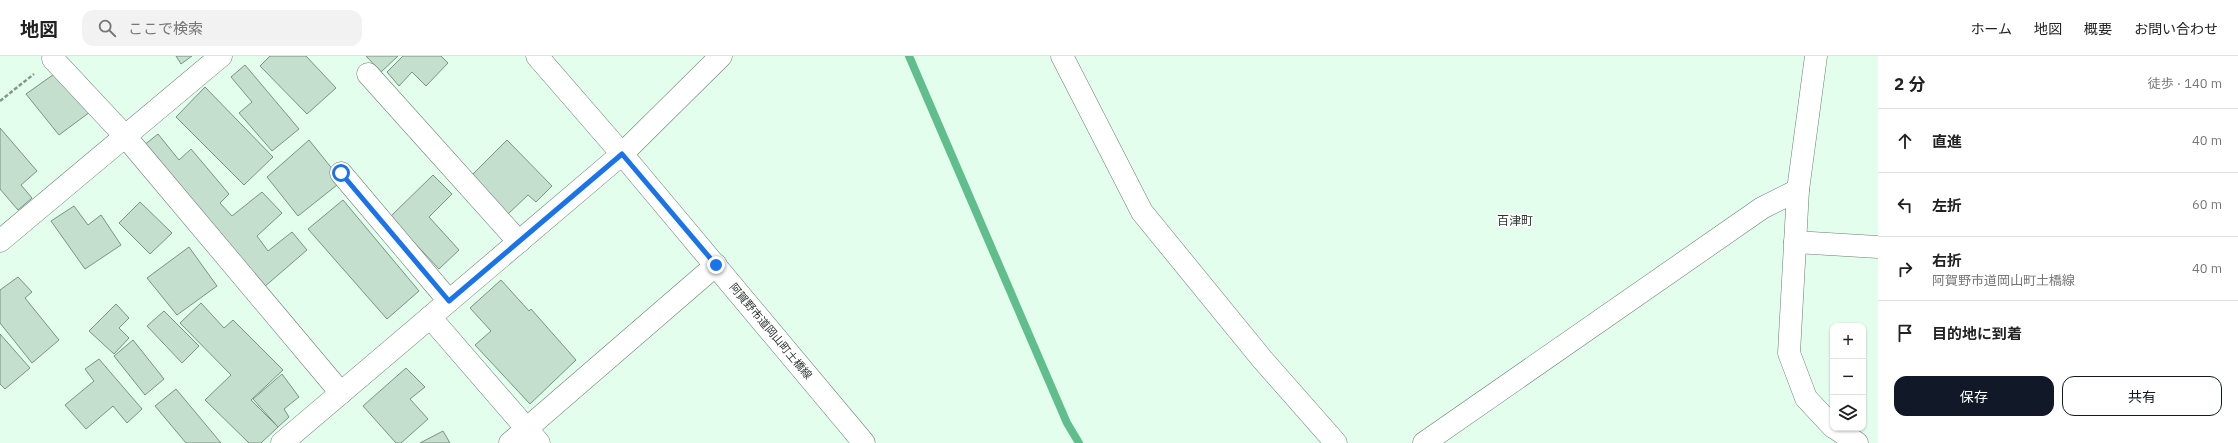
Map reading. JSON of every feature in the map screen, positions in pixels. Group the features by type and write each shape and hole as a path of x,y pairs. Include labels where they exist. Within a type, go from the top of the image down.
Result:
{"street":[{"path":"0,241 221,56"},
{"name":"阿賀野市道岡山町土橋線","path":"537,56 716,265 864,443"},
{"path":"282,443 622,154 721,56"},
{"path":"1062,56 1142,212 1262,359 1336,443"},
{"path":"1816,56 1798,190 1789,353 1806,398 1830,423"},
{"path":"53,59 125,136 341,393"},
{"path":"368,74 518,242"},
{"path":"341,173 449,301"},
{"path":"1424,443 1762,208 1798,190"},
{"path":"1795,242 1878,247"},
{"path":"510,443 533,436 716,265"},
{"path":"430,317 533,436"},
{"path":"1840,431 1857,443"}],"path":[{"path":"0,101 53,59"}],"building":[{"path":"176,56 192,56 181,64"},
{"path":"270,56 306,56 336,88 307,114 260,66"},
{"path":"366,56 398,56 381,72"},
{"path":"403,56 441,56 448,63 426,86 412,72 399,86 387,72"},
{"path":"245,65 299,129 272,151 239,113 252,102 231,77"},
{"path":"57,72 90,112 59,135 26,94"},
{"path":"205,87 273,157 244,185 176,117"},
{"path":"0,128 37,171 21,185 32,198 18,210 0,189"},
{"path":"158,134 179,160 191,149 229,194 220,203 232,216 262,192 282,213 257,236 268,251 292,232 307,250 263,288 143,146"},
{"path":"309,140 342,181 298,216 267,177"},
{"path":"507,140 552,186 536,202 528,195 508,214 472,175"},
{"path":"433,175 452,194 429,217 459,250 439,269 390,217"},
{"path":"343,200 419,291 387,319 308,229"},
{"path":"140,202 172,233 150,254 119,223"},
{"path":"74,206 88,225 101,215 121,245 85,269 51,221"},
{"path":"189,247 217,286 177,315 147,278"},
{"path":"18,277 32,292 25,298 59,340 32,363 0,323 0,290"},
{"path":"501,280 529,311 531,309 576,360 530,404 475,345 491,331 470,308"},
{"path":"201,303 224,328 233,320 283,370 251,400 278,427 261,443 249,443 205,400 231,375 180,323"},
{"path":"116,304 129,318 119,328 129,338 114,354 89,331"},
{"path":"164,311 199,346 182,363 147,326"},
{"path":"0,334 30,368 5,389 0,384"},
{"path":"133,340 164,379 145,395 114,356"},
{"path":"99,359 142,409 127,423 113,406 86,429 65,405 94,381 85,369"},
{"path":"406,368 425,387 410,399 428,419 401,443 396,443 363,406"},
{"path":"282,374 299,397 284,409 289,417 278,427 253,399"},
{"path":"176,389 221,443 186,443 155,406"},
{"path":"443,431 450,443 420,443"}],"waterway":[{"path":"909,56 1067,423 1079,443"}],"district":[{"name":"百津町","path":"1515,221"}],"route":[{"path":"341,173 449,301 622,154 716,265"}]}
